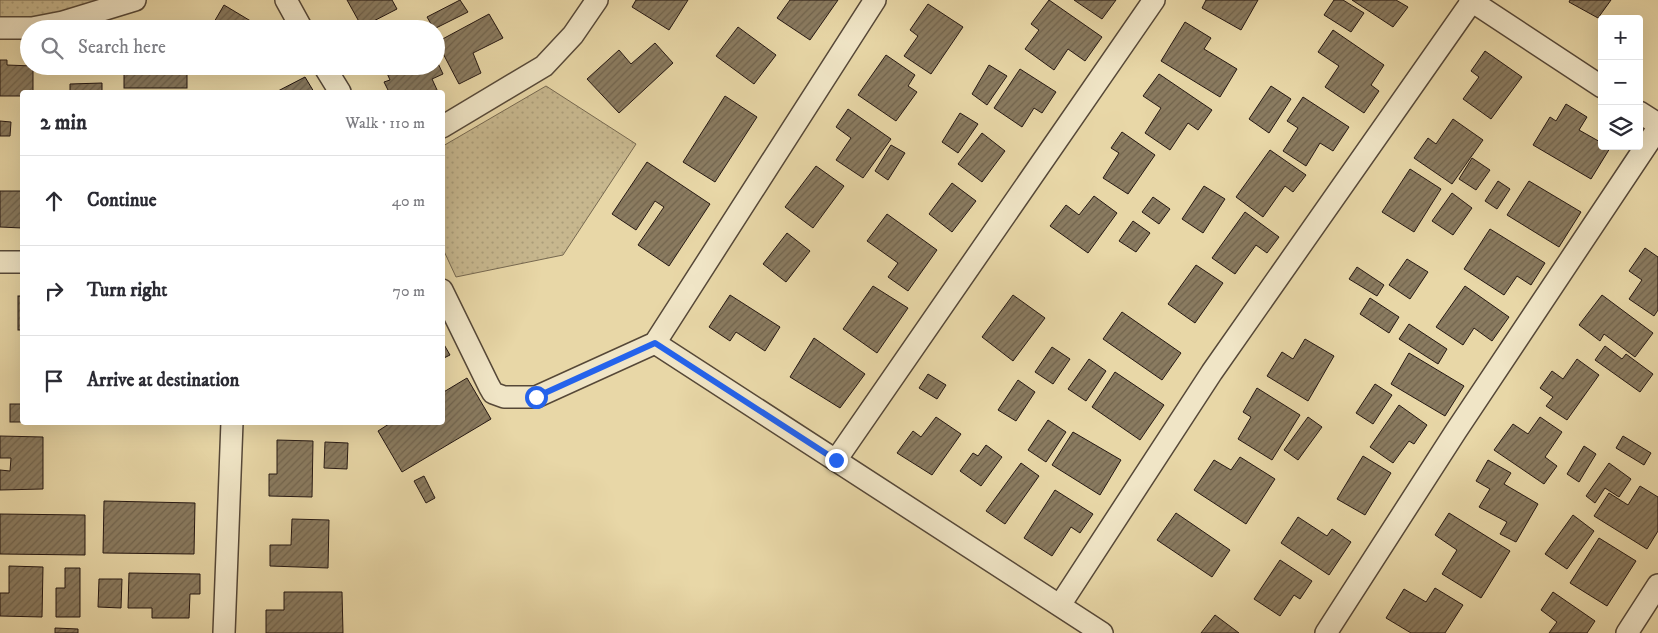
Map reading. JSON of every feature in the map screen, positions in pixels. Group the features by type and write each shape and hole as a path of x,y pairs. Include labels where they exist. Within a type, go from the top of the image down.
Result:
{"street":[{"path":"70,20 135,0"},
{"path":"286,0 297,20"},
{"path":"445,124 544,66 573,35 597,0"},
{"path":"445,296 493,393 504,397 536,397 655,343 875,0"},
{"path":"836,460 1154,0"},
{"path":"1060,605 1212,372 1471,1 1598,84"},
{"path":"0,28 20,28"},
{"path":"330,75 339,90"},
{"path":"1643,115 1658,124"},
{"path":"1326,633 1456,431 1658,128"},
{"path":"0,262 20,262"},
{"path":"655,343 1102,633"},
{"path":"224,633 232,425"},
{"path":"1628,633 1658,585"}],"shaded area":[{"path":"0,0 116,0 43,20 20,20 20,23 0,23"},
{"path":"546,86 636,144 563,255 456,277 445,253 445,145"}],"building":[{"path":"347,0 392,0 397,9 376,20 358,20"},
{"path":"460,0 468,12 445,24 445,20 429,20 427,17"},
{"path":"636,0 688,0 669,30 632,7"},
{"path":"790,0 838,0 810,40 777,18"},
{"path":"1049,0 1102,37 1085,61 1068,49 1054,70 1025,49 1039,30 1031,24"},
{"path":"1074,0 1116,0 1102,19"},
{"path":"1206,0 1258,0 1241,30 1202,8"},
{"path":"1334,0 1343,0 1364,13 1351,32 1324,15"},
{"path":"1352,0 1396,0 1408,7 1393,27"},
{"path":"1570,0 1611,0 1600,15 1598,15 1598,18 1569,2"},
{"path":"928,4 963,27 931,74 904,56 918,36 910,30"},
{"path":"224,5 249,20 215,20"},
{"path":"489,14 503,38 473,53 481,73 459,84 445,57 445,38"},
{"path":"1185,22 1211,38 1204,49 1237,69 1220,97 1161,61"},
{"path":"738,27 776,55 754,84 716,56"},
{"path":"1333,30 1384,65 1371,85 1379,91 1364,113 1325,87 1339,66 1318,52"},
{"path":"655,43 673,63 619,113 587,79 619,50 631,64"},
{"path":"1485,51 1522,77 1491,119 1463,99 1479,77 1471,71"},
{"path":"886,55 915,75 908,86 917,92 896,121 858,95"},
{"path":"0,60 7,60 7,65 20,66 20,75 33,75 33,90 20,90 20,96 0,96"},
{"path":"989,65 1007,76 987,105 972,94"},
{"path":"1020,69 1056,92 1042,113 1034,108 1022,127 994,108"},
{"path":"1159,74 1212,110 1198,130 1188,123 1170,150 1145,133 1161,108 1143,96"},
{"path":"124,75 187,75 187,88 124,88"},
{"path":"388,75 441,75 432,79 437,90 388,90 384,82 390,80"},
{"path":"305,77 313,90 280,90"},
{"path":"102,83 102,90 70,90 70,84"},
{"path":"1271,86 1291,99 1269,133 1249,119"},
{"path":"725,96 757,117 715,182 683,162"},
{"path":"1303,97 1349,127 1333,151 1320,143 1306,166 1283,151 1298,128 1287,121"},
{"path":"1566,104 1587,117 1579,130 1598,141 1598,150 1609,150 1591,179 1533,145 1550,117 1556,121"},
{"path":"848,109 891,139 863,178 836,160 851,138 836,127"},
{"path":"960,113 978,124 958,153 942,142"},
{"path":"1453,119 1483,140 1452,184 1414,158 1428,138 1436,144"},
{"path":"0,121 11,122 10,136 0,136"},
{"path":"1122,132 1155,155 1128,194 1103,178 1119,153 1111,148"},
{"path":"982,133 1005,151 982,182 958,164"},
{"path":"891,145 905,153 888,180 875,171"},
{"path":"1270,150 1306,175 1293,192 1285,186 1263,217 1236,197"},
{"path":"1472,158 1490,170 1476,190 1459,179"},
{"path":"647,162 710,204 669,266 638,245 664,207 655,201 636,230 612,214"},
{"path":"816,166 844,186 813,228 785,207"},
{"path":"1410,169 1441,189 1414,232 1382,212"},
{"path":"1498,181 1510,189 1497,209 1485,201"},
{"path":"1529,181 1581,212 1559,247 1507,215"},
{"path":"952,183 976,201 952,232 929,214"},
{"path":"1204,186 1225,199 1203,233 1182,219"},
{"path":"0,191 20,191 20,228 0,227"},
{"path":"1452,193 1472,208 1453,235 1432,221"},
{"path":"1094,196 1117,213 1088,253 1050,226 1066,205 1079,215"},
{"path":"1153,197 1170,209 1159,224 1142,212"},
{"path":"1245,212 1279,237 1267,253 1256,245 1235,274 1212,258"},
{"path":"887,214 937,250 908,291 888,277 898,263 867,241"},
{"path":"1133,221 1150,233 1136,252 1119,241"},
{"path":"1490,229 1545,263 1531,285 1517,276 1504,295 1464,269"},
{"path":"787,233 810,251 786,282 763,264"},
{"path":"1645,248 1658,257 1658,310 1654,316 1629,299 1642,280 1629,271"},
{"path":"1407,259 1428,272 1410,299 1389,285"},
{"path":"1196,265 1223,283 1195,323 1168,304"},
{"path":"1357,267 1384,285 1377,296 1349,279"},
{"path":"873,286 908,308 877,353 843,329"},
{"path":"1465,286 1509,317 1492,341 1474,328 1463,345 1436,327"},
{"path":"730,295 780,327 765,351 736,332 730,341 709,327"},
{"path":"1013,295 1045,318 1013,361 982,337"},
{"path":"1602,295 1653,333 1635,357 1604,334 1600,341 1579,325"},
{"path":"18,296 20,296 20,330 18,330"},
{"path":"1370,298 1399,317 1389,333 1360,314"},
{"path":"1122,312 1181,353 1162,380 1103,339"},
{"path":"1409,324 1447,349 1438,364 1399,339"},
{"path":"814,338 865,374 840,408 790,377"},
{"path":"1305,339 1334,356 1308,401 1267,376 1282,352 1293,359"},
{"path":"445,346 450,355 445,358"},
{"path":"1605,346 1622,359 1626,354 1653,374 1640,392 1595,360"},
{"path":"1052,347 1070,359 1053,384 1035,372"},
{"path":"1409,353 1464,386 1445,416 1391,384"},
{"path":"1089,359 1106,371 1086,401 1068,389"},
{"path":"1577,359 1599,375 1567,420 1546,406 1553,397 1540,388 1552,371 1563,379"},
{"path":"1115,372 1164,405 1140,440 1092,407"},
{"path":"928,374 946,385 937,399 919,388"},
{"path":"467,378 491,419 402,472 378,431 387,425 445,425 445,391"},
{"path":"1018,380 1035,392 1016,421 998,410"},
{"path":"1375,384 1392,395 1373,424 1356,413"},
{"path":"1257,388 1300,415 1272,460 1238,439 1251,417 1243,412"},
{"path":"10,404 20,404 20,422 10,422"},
{"path":"1399,405 1427,425 1414,444 1409,441 1393,463 1370,447"},
{"path":"936,417 961,434 932,475 897,453 913,431 921,437"},
{"path":"1308,417 1322,427 1298,460 1284,450"},
{"path":"1540,417 1562,432 1545,457 1557,466 1544,484 1494,450 1513,424 1528,434"},
{"path":"1048,420 1066,432 1046,462 1028,450"},
{"path":"1073,432 1121,460 1100,495 1052,465"},
{"path":"0,436 43,437 43,489 0,490 0,470 10,471 11,458 0,458"},
{"path":"1623,436 1651,453 1644,465 1616,448"},
{"path":"277,440 313,441 312,497 269,496 269,474 277,474"},
{"path":"325,442 348,443 347,469 324,468"},
{"path":"986,445 1002,457 981,486 960,471 973,453 978,456"},
{"path":"1584,446 1596,454 1579,482 1567,474"},
{"path":"1363,456 1391,473 1365,515 1337,499"},
{"path":"1240,457 1275,479 1246,524 1194,490 1214,460 1231,470"},
{"path":"1488,460 1511,473 1504,484 1538,504 1516,542 1500,534 1507,522 1479,507 1490,489 1476,481"},
{"path":"1021,463 1039,476 1005,524 986,511"},
{"path":"1609,463 1631,479 1619,497 1605,488 1595,503 1586,496"},
{"path":"424,476 435,498 426,503 414,481"},
{"path":"1640,486 1658,497 1658,531 1647,549 1594,516 1609,493 1628,505"},
{"path":"1055,490 1093,514 1080,533 1071,527 1052,556 1024,538"},
{"path":"104,501 195,503 194,554 103,553"},
{"path":"1176,513 1230,550 1212,577 1157,540"},
{"path":"1449,513 1510,551 1481,598 1442,574 1457,550 1435,535"},
{"path":"0,514 85,515 85,555 0,554"},
{"path":"1573,515 1594,531 1567,569 1545,554"},
{"path":"1298,517 1327,536 1332,529 1351,542 1329,575 1281,543"},
{"path":"292,519 329,520 328,568 270,566 270,545 291,545"},
{"path":"1599,538 1636,561 1607,606 1570,583"},
{"path":"1280,560 1312,581 1300,599 1294,595 1280,616 1254,599"},
{"path":"9,566 43,567 42,617 0,616 0,593 9,593"},
{"path":"65,568 80,568 80,617 56,617 56,588 65,588"},
{"path":"129,573 200,574 200,594 190,594 189,618 152,618 152,608 128,608"},
{"path":"99,579 122,579 121,608 98,607"},
{"path":"1435,588 1463,605 1445,633 1411,633 1386,618 1404,589 1426,602"},
{"path":"284,592 342,592 343,633 266,633 266,610 284,610"},
{"path":"1553,592 1595,621 1587,633 1549,633 1557,622 1541,610"},
{"path":"1215,615 1239,633 1201,633"},
{"path":"55,628 78,629 78,633 55,633"}],"route":[{"path":"536,397 655,343 836,460"}]}
